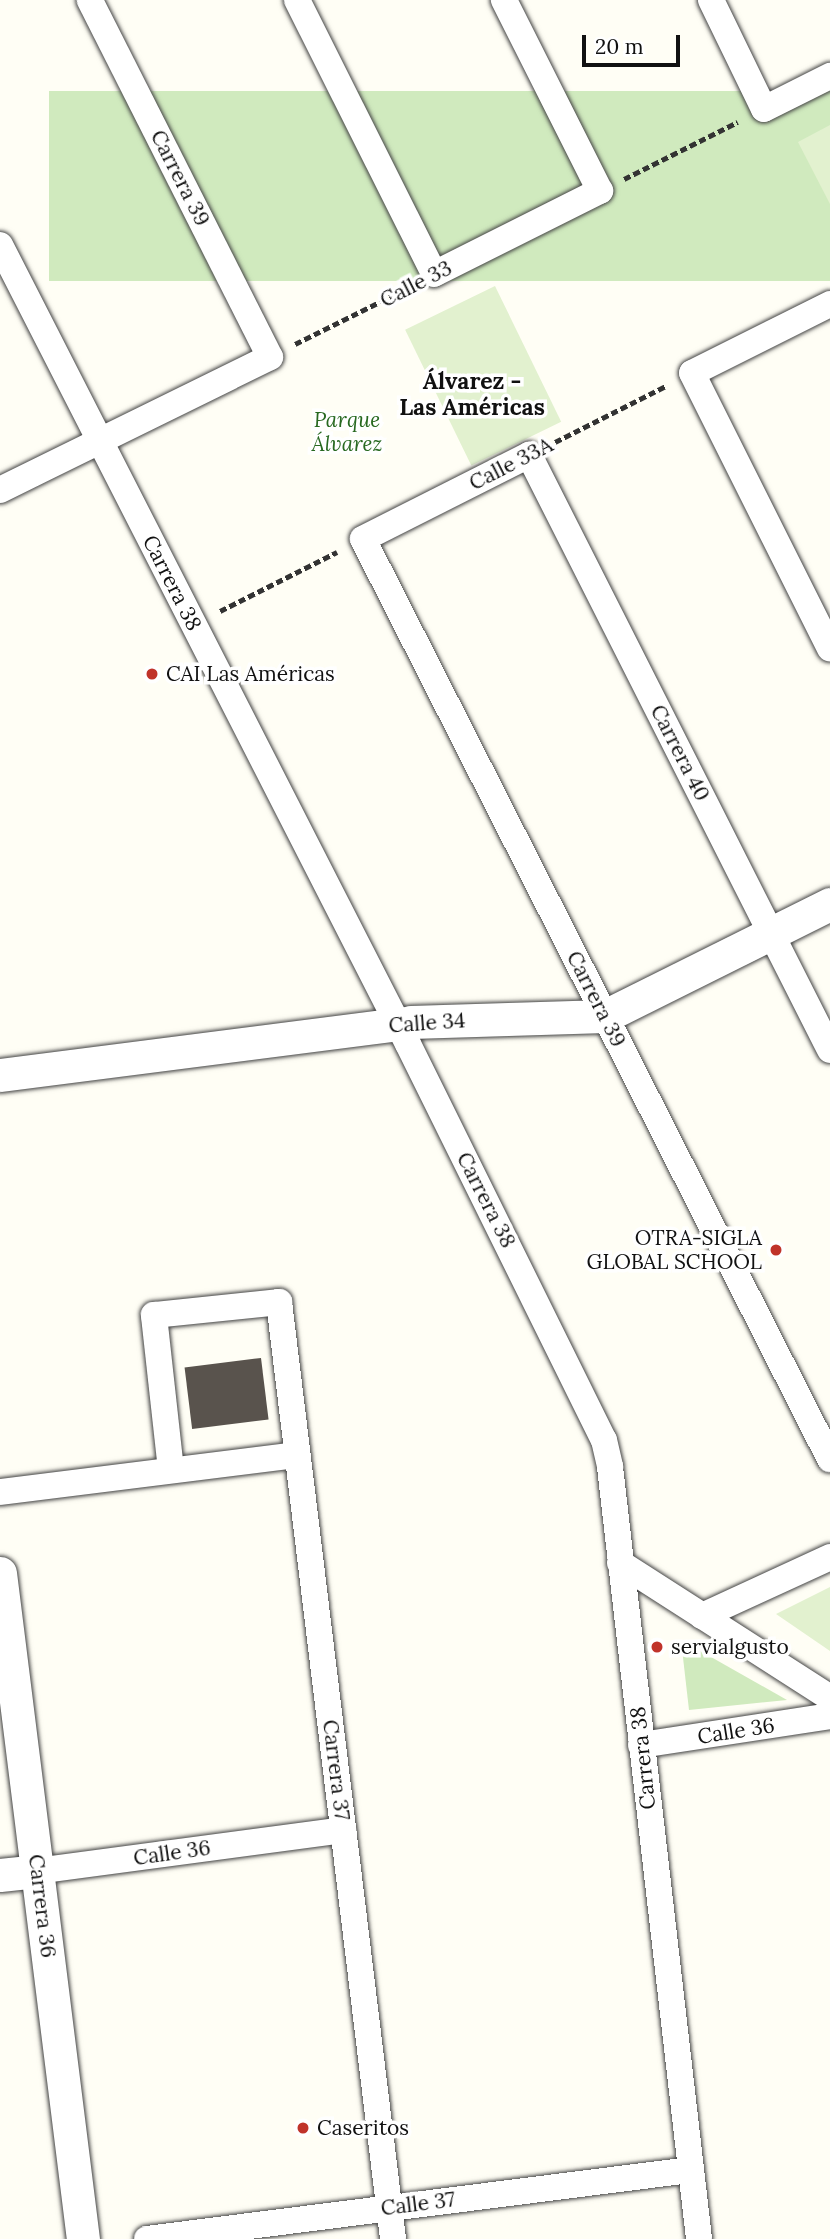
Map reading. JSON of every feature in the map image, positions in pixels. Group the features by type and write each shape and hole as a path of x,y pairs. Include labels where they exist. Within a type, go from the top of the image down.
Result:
{"street":[{"name":"Carrera 39","path":"90,0 270,356"},
{"path":"297,0 434,275"},
{"path":"505,0 600,191"},
{"path":"710,0 764,109 830,76"},
{"name":"Calle 33","path":"434,275 600,191"},
{"name":"Carrera 38","path":"0,245 397,1023 600,1430 610,1467 699,2239"},
{"path":"830,304 692,373 830,648"},
{"path":"0,489 270,356"},
{"name":"Calle 33A","path":"363,539 529,455"},
{"name":"Carrera 40","path":"529,455 830,1050"},
{"name":"Carrera 39","path":"363,539 830,1459"},
{"name":"Calle 34","path":"0,1075 397,1023 605,1016 830,904"},
{"name":"Carrera 37","path":"171,1470 154,1315 279,1302 393,2239"},
{"path":"0,1492 297,1455"},
{"path":"702,1616 830,1557"},
{"path":"620,1563 830,1698"},
{"name":"Carrera 36","path":"0,1573 83,2239"},
{"name":"Calle 36","path":"641,1745 830,1716"},
{"name":"Calle 36","path":"0,1875 343,1830"},
{"name":"Calle 37","path":"147,2239 690,2170"}],"path":[{"path":"600,191 764,109"},
{"name":"Calle 33","path":"270,356 434,275"},
{"name":"Calle 33A","path":"529,455 692,373"},
{"path":"193,625 363,539"}],"green space":[{"path":"49,91 830,91 830,281 49,281"},
{"path":"830,125 830,204 798,142"},
{"path":"495,286 561,422 471,466 405,330"},
{"path":"830,1587 830,1651 776,1614"},
{"path":"681,1640 787,1700 689,1710"}],"building":[{"path":"261,1358 269,1420 192,1429 185,1367"}],"place":[{"name":"CAI Las Américas","path":"152,674"},
{"name":"OTRA-SIGLA GLOBAL SCHOOL","path":"776,1250"},
{"name":"servialgusto","path":"657,1647"},
{"name":"Caseritos","path":"303,2128"}],"district":[{"name":"Álvarez - Las Américas","path":"472,394"}],"park label":[{"name":"Parque Álvarez","path":"347,432"}]}
